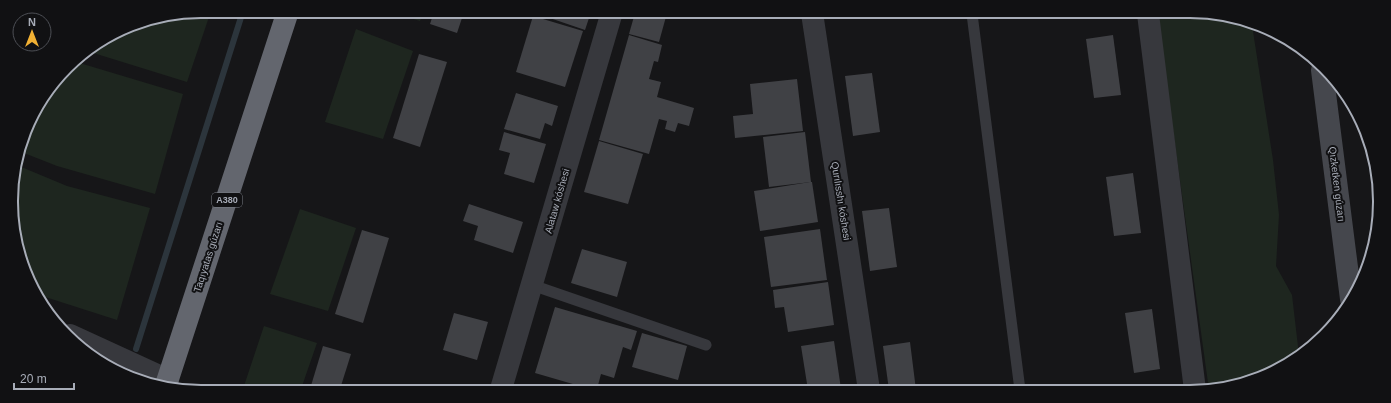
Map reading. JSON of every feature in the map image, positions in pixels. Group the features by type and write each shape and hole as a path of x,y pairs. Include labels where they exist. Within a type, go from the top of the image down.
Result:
{"highway":[{"name":"Taqıyatas gúzarı","path":"168,381 286,18"}],"street":[{"name":"Alataw kóshesi","path":"502,385 610,18"},
{"name":"Qurılısshı kóshesi","path":"813,18 868,385"},
{"path":"1148,18 1194,385"},
{"name":"Qızketken gúzarı","path":"1323,76 1350,290"},
{"path":"83,341 159,380"}],"lane":[{"path":"973,18 1019,385"},
{"path":"532,285 706,345"}],"shaded area":[{"path":"189,18 209,18 187,82 94,53 120,37 154,24"},
{"path":"410,18 421,18 420,21"},
{"path":"1158,18 1202,18 1237,24 1253,30 1273,160 1279,215 1276,266 1292,295 1298,349 1260,371 1237,379 1208,384"},
{"path":"356,29 413,51 383,139 325,122"},
{"path":"82,64 183,94 155,194 57,166 24,153 37,120 49,100 72,72"},
{"path":"22,167 67,186 150,208 117,320 45,297 32,272 24,249 18,214 18,189"},
{"path":"300,209 356,228 328,311 270,294"},
{"path":"264,326 317,343 302,385 244,385"}],"building":[{"path":"432,18 462,18 457,33 430,24"},
{"path":"532,18 540,18 583,31 565,87 516,72"},
{"path":"550,18 589,18 585,30"},
{"path":"634,18 666,18 659,42 629,34"},
{"path":"629,35 662,45 658,62 654,61 649,79 661,82 657,97 694,108 689,126 678,123 675,132 665,129 667,121 659,119 649,154 599,140"},
{"path":"1113,35 1121,95 1094,98 1086,39"},
{"path":"419,54 447,62 420,147 393,138"},
{"path":"872,73 880,132 853,136 845,76"},
{"path":"797,79 803,131 735,138 733,116 753,114 750,84"},
{"path":"516,93 558,106 552,126 545,123 540,139 504,129"},
{"path":"504,132 546,144 534,183 504,174 510,153 499,150"},
{"path":"805,132 811,182 769,187 763,137"},
{"path":"599,141 643,154 628,204 584,192"},
{"path":"1133,173 1141,233 1114,236 1106,177"},
{"path":"812,182 818,222 760,231 754,191"},
{"path":"469,204 523,222 513,253 474,240 478,226 463,221"},
{"path":"889,208 897,267 870,271 862,211"},
{"path":"820,229 827,280 771,287 764,237"},
{"path":"362,230 389,238 363,323 335,314"},
{"path":"582,249 627,262 617,297 571,283"},
{"path":"828,282 834,325 788,332 784,307 775,308 773,290"},
{"path":"555,307 637,331 631,350 623,347 614,378 601,374 598,385 576,385 535,373"},
{"path":"1152,309 1160,369 1134,373 1125,313"},
{"path":"454,313 488,322 477,360 443,350"},
{"path":"642,333 687,346 678,380 632,367"},
{"path":"834,341 840,385 807,385 801,346"},
{"path":"910,342 915,385 888,385 883,346"},
{"path":"323,346 351,354 341,385 311,385"}],"waterway":[{"path":"136,349 241,18"}]}
